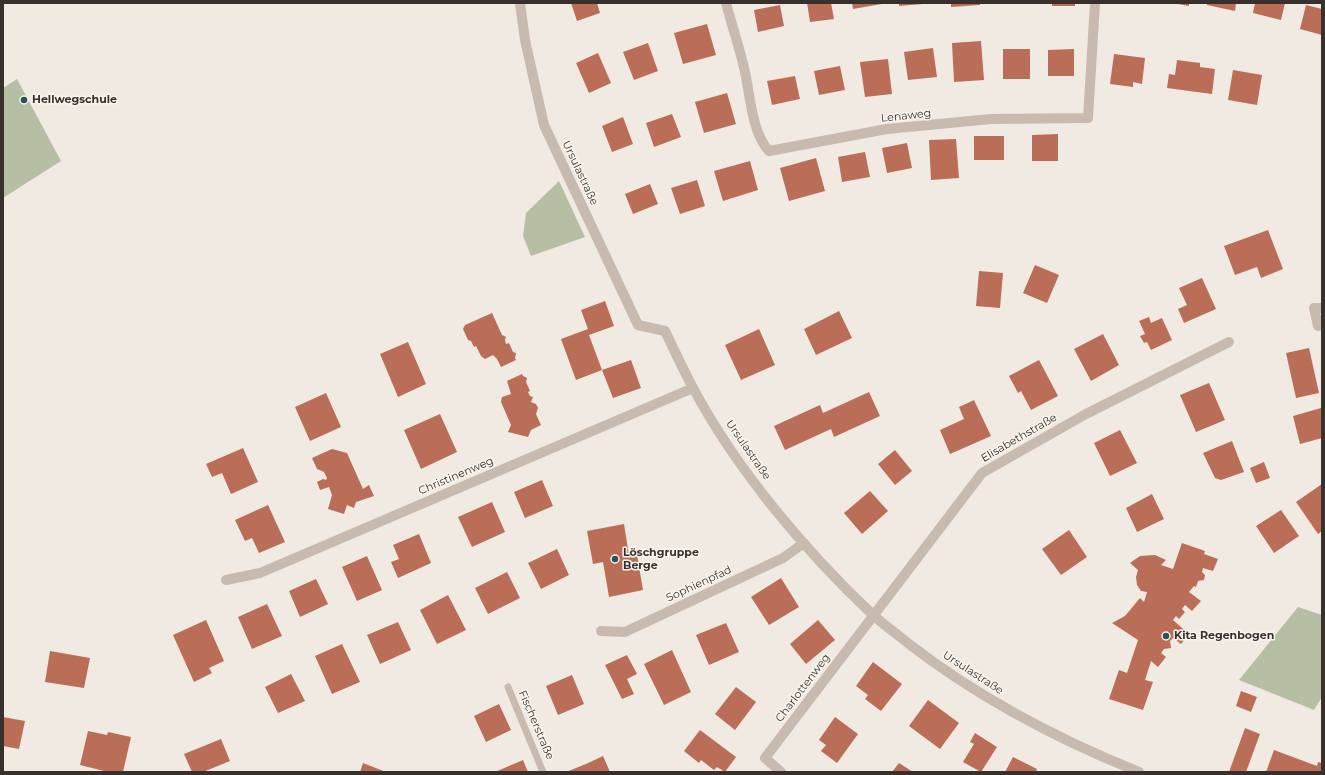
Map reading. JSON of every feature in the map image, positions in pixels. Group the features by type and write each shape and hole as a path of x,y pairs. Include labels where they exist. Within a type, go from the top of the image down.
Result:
{"street":[{"name":"Ursulastraße","path":"520,3 525,40 544,125 638,325 665,331 693,388 732,450 771,504 804,543 873,616 941,668 1003,707 1091,752 1139,772"},
{"name":"Lenaweg","path":"726,3 745,73 747,90 761,143 769,151 894,129 991,119 1088,118 1095,3"},
{"path":"1318,326 1314,308 1322,308"},
{"name":"Elisabethstraße","path":"873,616 982,473 1086,414 1229,342"},
{"name":"Christinenweg","path":"226,580 260,573 693,388"},
{"name":"Sophienpfad","path":"601,631 625,632 783,558 804,543"},
{"name":"Charlottenweg","path":"781,772 765,758 873,616"}],"lane":[{"name":"Fischerstraße","path":"508,687 543,772"}],"green space":[{"path":"17,79 61,161 3,198 3,88"},
{"path":"559,181 585,237 531,256 523,236 526,213"},
{"path":"1298,607 1322,615 1322,697 1314,710 1239,680"}],"building":[{"path":"571,3 597,3 600,13 577,21"},
{"path":"807,3 831,3 834,19 810,22"},
{"path":"852,3 882,3 882,4 853,9"},
{"path":"899,3 923,3 923,4 899,6"},
{"path":"951,3 980,3 980,5 951,7"},
{"path":"1052,3 1075,3 1075,6 1052,6"},
{"path":"1172,3 1189,3 1189,6"},
{"path":"1207,3 1236,3 1235,11 1207,5"},
{"path":"1255,3 1285,3 1281,20 1253,13"},
{"path":"780,5 784,26 758,32 754,10"},
{"path":"1306,5 1322,9 1322,35 1300,29"},
{"path":"707,24 716,55 683,64 674,33"},
{"path":"981,41 984,80 954,82 952,43"},
{"path":"648,43 658,71 634,80 623,52"},
{"path":"933,48 937,77 908,80 904,52"},
{"path":"1003,49 1030,49 1030,79 1003,79"},
{"path":"1074,49 1074,76 1048,76 1048,50"},
{"path":"598,53 611,83 589,93 576,63"},
{"path":"1114,54 1145,58 1142,84 1133,82 1133,87 1110,84"},
{"path":"888,59 892,94 865,97 860,62"},
{"path":"1177,60 1200,63 1200,67 1215,69 1212,94 1167,88 1169,74 1175,75"},
{"path":"840,66 845,90 819,95 814,71"},
{"path":"1233,70 1262,75 1257,105 1228,100"},
{"path":"795,76 800,99 772,105 767,81"},
{"path":"727,93 736,124 704,133 695,102"},
{"path":"672,114 681,137 654,147 646,123"},
{"path":"623,117 633,144 612,152 602,126"},
{"path":"1058,134 1058,161 1032,161 1032,135"},
{"path":"974,136 1004,136 1004,160 974,160"},
{"path":"956,139 959,178 931,180 929,140"},
{"path":"907,143 912,168 887,173 882,148"},
{"path":"865,152 870,177 842,182 838,157"},
{"path":"816,158 825,191 789,201 780,168"},
{"path":"750,161 758,190 723,201 714,171"},
{"path":"697,180 705,206 680,214 671,188"},
{"path":"650,184 658,204 633,214 625,194"},
{"path":"1268,230 1283,269 1261,278 1257,267 1235,275 1224,246"},
{"path":"1035,265 1059,275 1047,303 1023,293"},
{"path":"979,271 1003,273 1000,308 976,306"},
{"path":"1202,278 1216,309 1184,323 1178,309 1187,305 1179,288"},
{"path":"605,301 614,326 589,335 602,370 576,380 561,339 588,329 581,310"},
{"path":"839,311 852,338 816,355 804,329"},
{"path":"492,313 502,335 506,337 506,344 509,343 513,352 516,353 516,360 501,367 493,355 485,359 481,356 476,346 474,347 471,341 468,340 463,329 465,325"},
{"path":"1149,317 1151,323 1162,318 1172,340 1151,350 1147,342 1144,343 1140,336 1145,334 1139,321"},
{"path":"759,329 775,365 741,380 725,345"},
{"path":"1103,334 1119,365 1091,381 1074,349"},
{"path":"408,342 426,384 398,397 380,354"},
{"path":"1309,348 1319,393 1296,398 1286,353"},
{"path":"631,360 641,388 613,398 602,370"},
{"path":"1039,360 1058,396 1031,410 1021,391 1018,393 1009,376"},
{"path":"522,374 527,378 526,382 530,391 528,392 530,396 533,397 531,402 536,404 538,408 536,414 541,425 531,430 528,437 508,432 511,425 501,402 502,397 511,394 507,381"},
{"path":"1209,383 1225,420 1196,432 1180,395"},
{"path":"869,392 880,416 834,437 831,429 785,450 774,426 820,405 823,413"},
{"path":"326,393 341,427 310,441 295,407"},
{"path":"974,400 991,436 950,454 940,430 964,419 959,407"},
{"path":"1321,408 1322,438 1300,444 1293,416"},
{"path":"440,414 457,452 421,469 404,430"},
{"path":"1120,430 1137,463 1110,476 1094,443"},
{"path":"1232,441 1244,472 1221,480 1215,478 1203,453"},
{"path":"243,448 258,482 231,494 222,473 212,477 206,464"},
{"path":"332,449 347,453 363,489 369,485 374,496 356,502 354,508 347,505 344,514 328,509 332,495 329,487 320,490 317,482 323,479 326,480 327,478 324,472 317,469 312,458"},
{"path":"895,450 912,471 895,485 878,464"},
{"path":"1264,462 1270,478 1256,483 1250,468"},
{"path":"542,480 553,506 525,518 514,492"},
{"path":"1322,484 1322,531 1318,534 1296,502"},
{"path":"870,491 888,511 862,534 844,513"},
{"path":"1152,494 1164,519 1137,532 1126,508"},
{"path":"492,502 505,532 472,547 458,517"},
{"path":"268,505 285,542 259,553 252,538 245,541 235,520"},
{"path":"1281,510 1299,536 1274,553 1256,526"},
{"name":"Löschgruppe Berge","path":"624,524 629,556 637,555 643,590 609,597 603,562 593,564 587,531"},
{"path":"1069,530 1087,557 1061,575 1042,549"},
{"path":"419,534 431,563 398,578 391,562 399,559 393,545"},
{"path":"1182,543 1205,551 1204,554 1218,559 1213,571 1203,568 1202,572 1205,575 1204,580 1198,581 1196,587 1194,586 1189,592 1201,601 1192,611 1185,605 1182,609 1185,612 1179,619 1176,616 1173,620 1189,634 1181,644 1173,638 1170,641 1171,648 1164,649 1161,653 1166,657 1158,667 1151,661 1145,680 1153,682 1143,710 1109,699 1119,670 1127,673 1138,640 1112,623 1125,616 1140,598 1144,602 1147,592 1141,591 1137,585 1136,577 1138,570 1130,563 1140,556 1155,555 1166,560 1161,565 1173,569"},
{"path":"557,549 569,575 541,589 528,563"},
{"path":"367,556 382,590 357,601 342,567"},
{"path":"507,572 520,598 488,614 475,588"},
{"path":"781,578 799,607 769,625 751,597"},
{"path":"316,579 328,604 300,617 289,591"},
{"path":"448,595 466,630 437,644 420,610"},
{"path":"267,604 282,636 252,649 238,617"},
{"path":"206,620 224,661 209,668 212,673 194,682 173,635"},
{"path":"818,620 835,640 806,664 790,644"},
{"path":"398,622 411,650 380,664 367,635"},
{"path":"726,623 739,652 709,665 696,635"},
{"path":"342,644 360,682 332,694 315,656"},
{"path":"672,650 691,692 664,705 644,664"},
{"path":"50,651 90,658 84,688 45,682"},
{"path":"627,655 637,674 627,679 634,694 622,699 605,665"},
{"path":"873,662 902,684 881,711 865,699 868,695 856,686"},
{"path":"291,674 305,701 278,713 265,687"},
{"path":"572,675 584,704 558,715 546,686"},
{"path":"736,687 756,702 735,730 715,714"},
{"path":"1241,691 1257,697 1251,712 1236,706"},
{"path":"928,700 959,723 940,749 909,726"},
{"path":"499,704 511,730 486,742 474,716"},
{"path":"3,717 25,721 19,749 3,746"},
{"path":"835,717 858,734 837,763 821,751 826,745 819,740"},
{"path":"1245,728 1260,734 1246,772 1229,772"},
{"path":"700,730 736,757 725,772 717,767 714,770 701,760 699,763 684,751"},
{"path":"88,731 107,735 108,732 131,737 123,772 108,772 80,765"},
{"path":"975,733 997,747 981,772 963,762 974,744 970,742"},
{"path":"221,739 230,761 203,772 192,772 184,754"},
{"path":"1274,750 1317,766 1318,762 1322,763 1322,772 1266,772"},
{"path":"603,756 610,772 566,772 586,764"},
{"path":"1013,757 1037,769 1036,772 1005,772"},
{"path":"523,760 528,772 495,772"},
{"path":"363,763 386,772 360,772"},
{"path":"899,763 913,772 892,772"}],"place":[{"name":"Hellwegschule","path":"24,100"},
{"name":"Löschgruppe Berge","path":"615,559"},
{"name":"Kita Regenbogen","path":"1166,636"}]}
